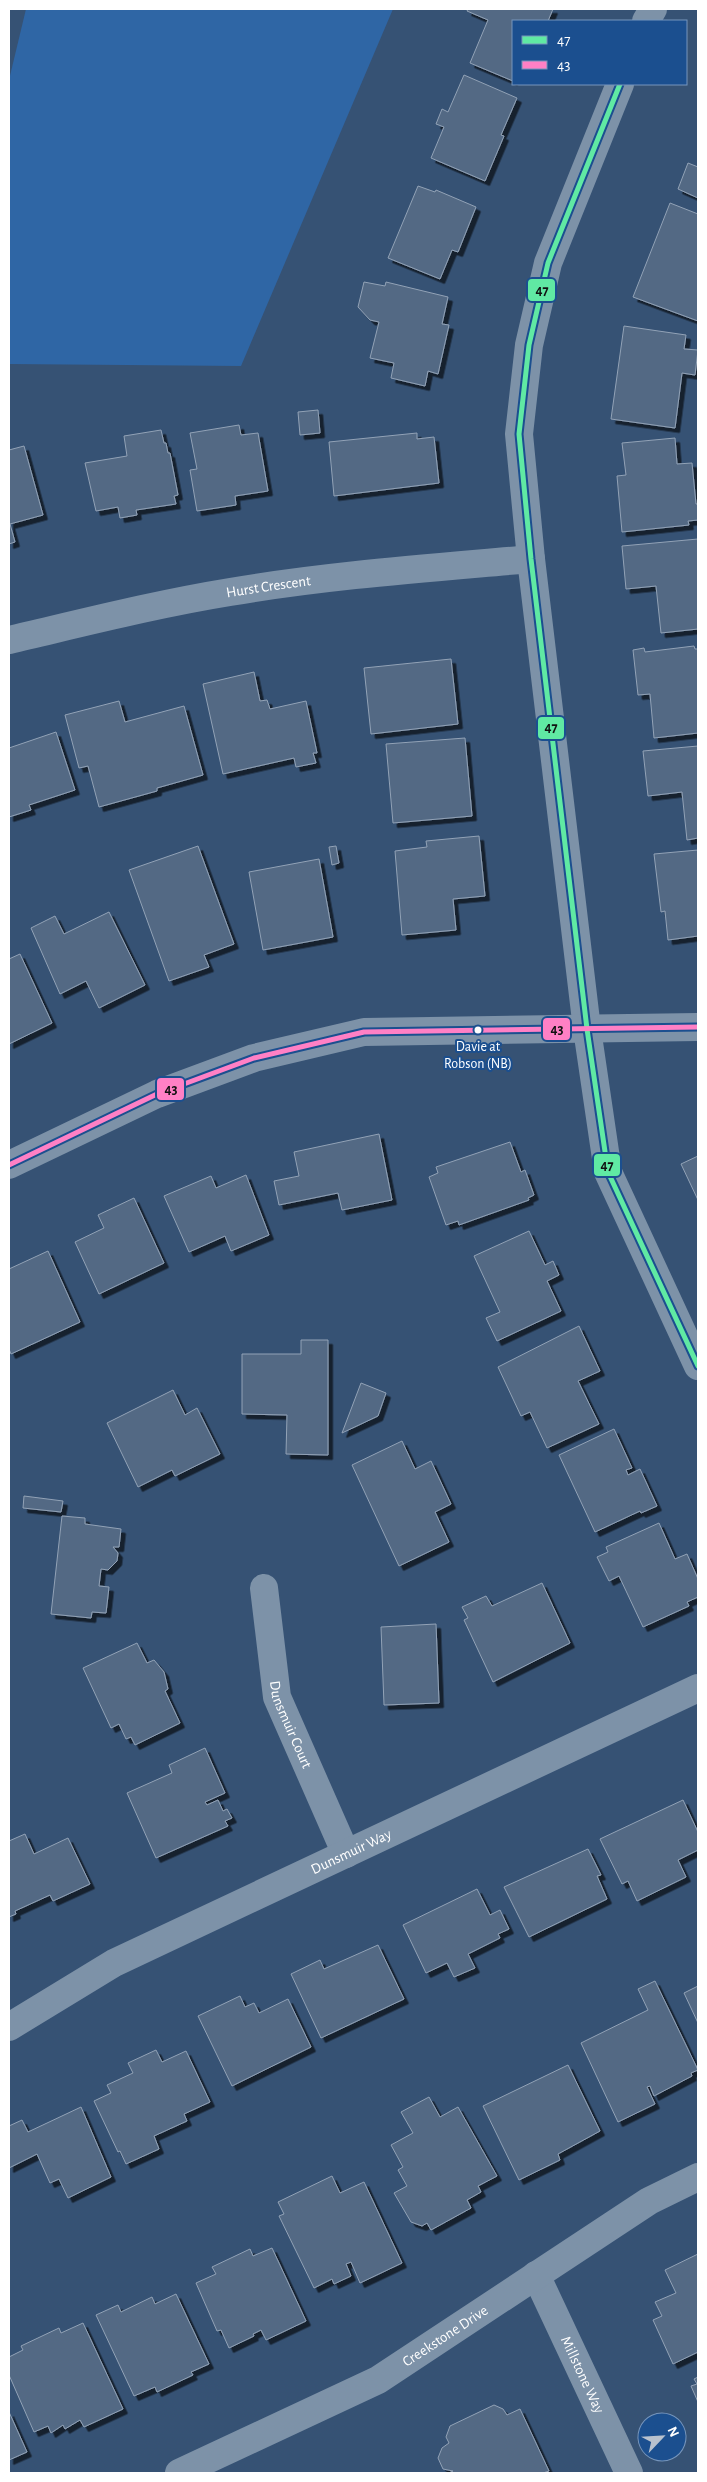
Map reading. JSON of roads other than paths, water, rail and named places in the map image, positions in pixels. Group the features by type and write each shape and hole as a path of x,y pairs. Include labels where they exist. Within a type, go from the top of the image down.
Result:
{"street":[{"path":"647,20 654,9"},
{"path":"620,85 548,263 528,345 519,434 531,559 587,1029 608,1172 698,1366"},
{"name":"Hurst Crescent","path":"9,640 144,608 231,592 317,580 531,559"},
{"path":"9,1165 157,1094 254,1058 364,1032 698,1027"},
{"name":"Dunsmuir Court","path":"264,1588 277,1697 346,1854"},
{"name":"Dunsmuir Way","path":"9,2026 114,1963 698,1688"},
{"name":"Creekstone Drive","path":"179,2473 378,2380 648,2201 698,2177"},
{"name":"Millstone Way","path":"536,2275 629,2473"}],"place":[{"name":"Davie at Robson (NB)","path":"478,1030"}]}
